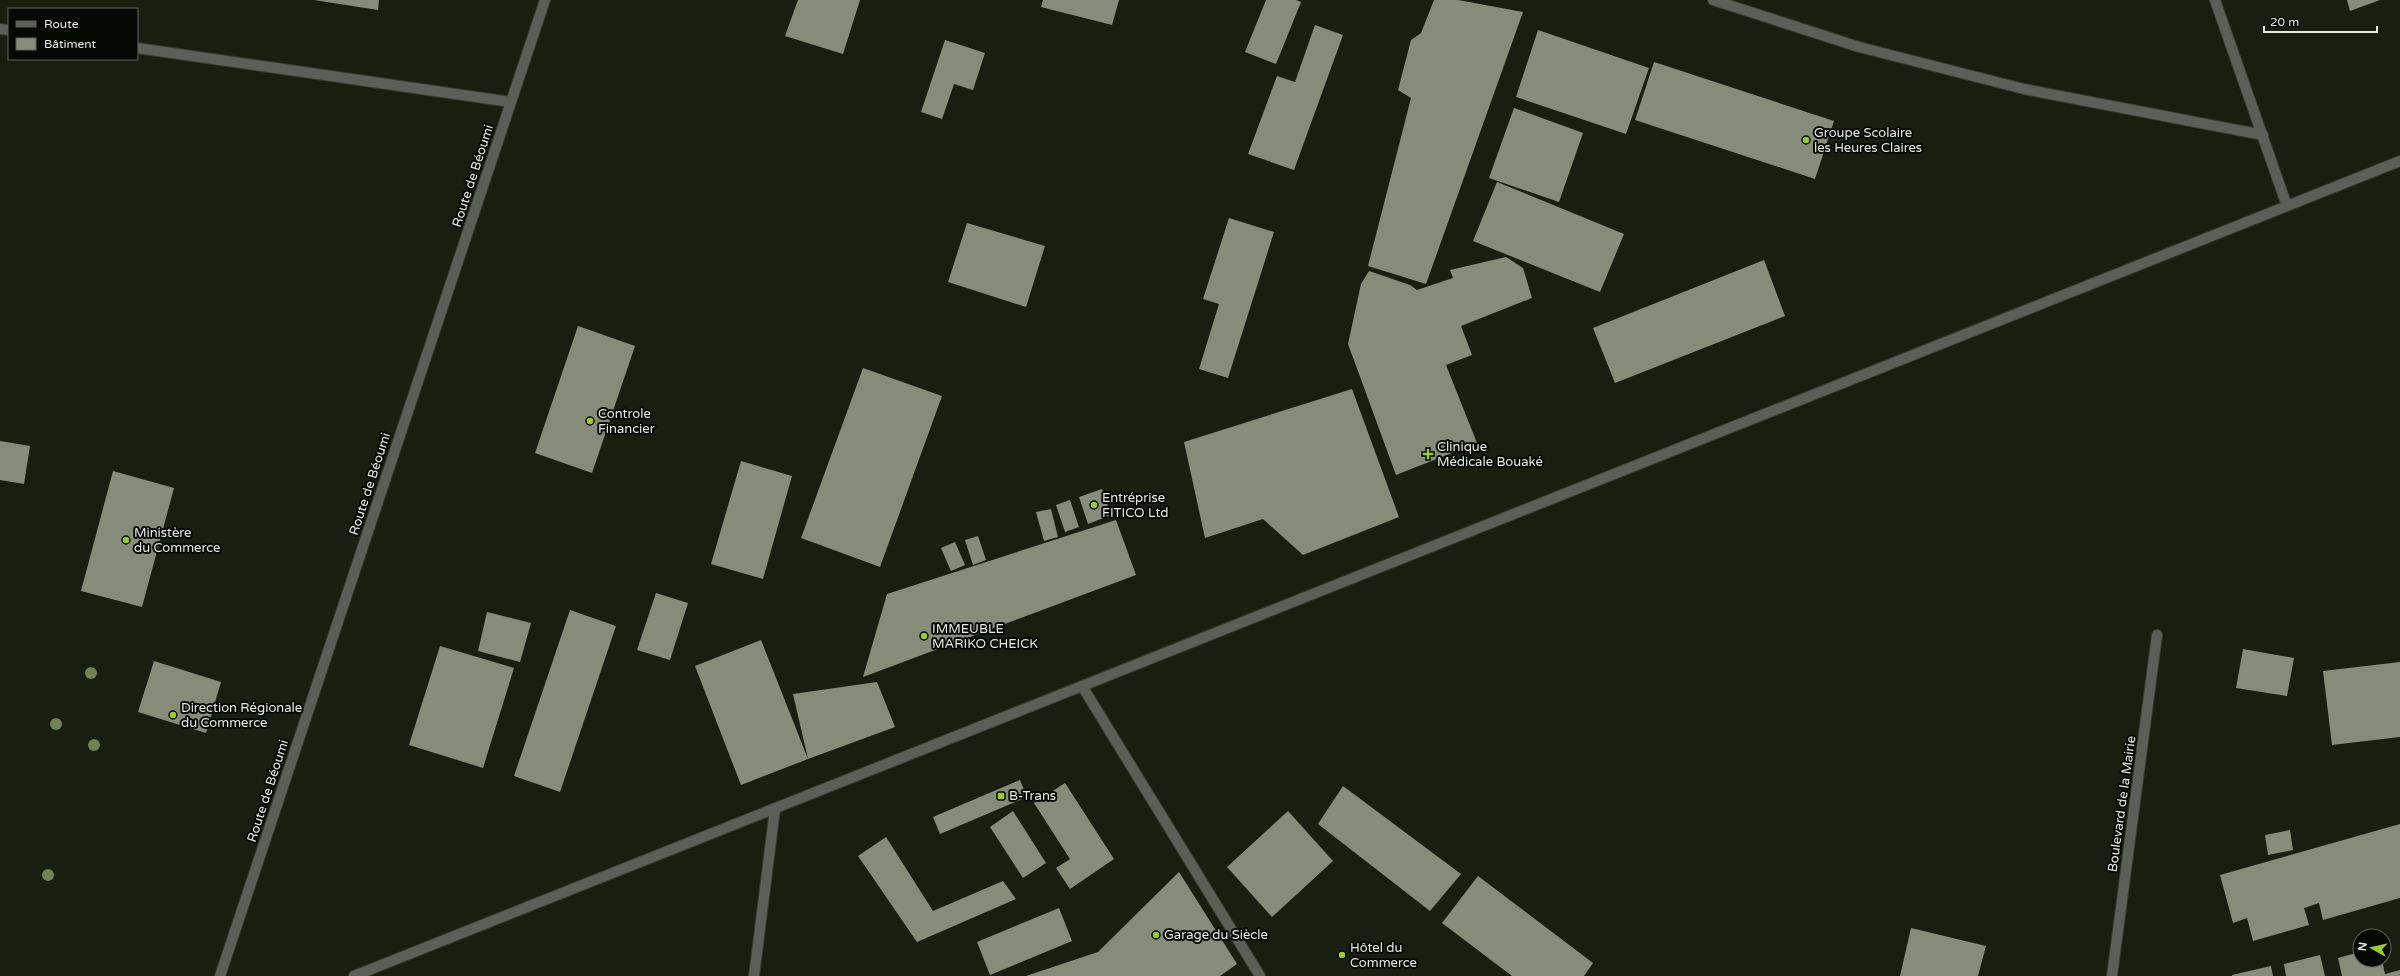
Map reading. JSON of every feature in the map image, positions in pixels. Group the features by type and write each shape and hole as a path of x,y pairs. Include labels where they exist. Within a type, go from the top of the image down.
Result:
{"street":[{"name":"Route de Béoumi","path":"220,976 545,0"},
{"path":"1714,0 1858,47 2024,89 2263,135"},
{"path":"2215,0 2287,206"},
{"path":"138,48 511,102"},
{"path":"354,976 2400,161"},
{"name":"Boulevard de la Mairie","path":"2112,976 2157,635"},
{"path":"1082,686 1260,976"},
{"path":"754,976 775,809"}],"building":[{"path":"314,0 379,0 378,10"},
{"path":"798,0 860,0 843,54 785,36"},
{"path":"1043,0 1119,0 1112,25 1041,7"},
{"path":"1266,0 1296,0 1301,2 1276,64 1245,52"},
{"path":"1434,0 1458,0 1523,12 1426,284 1368,266 1411,98 1398,90 1411,40 1421,33"},
{"path":"2347,0 2380,0 2350,11"},
{"path":"1315,25 1343,35 1294,170 1248,154 1277,76 1295,82"},
{"path":"1538,30 1649,68 1626,134 1516,97"},
{"path":"945,40 985,53 973,90 954,84 942,119 921,112"},
{"path":"1654,62 1834,121 1815,179 1635,120"},
{"path":"1514,108 1583,133 1559,202 1489,178"},
{"path":"1497,182 1624,234 1600,292 1473,241"},
{"path":"1229,218 1274,232 1228,378 1199,369 1219,304 1203,299"},
{"path":"967,223 1045,246 1026,307 948,282"},
{"path":"1506,257 1523,268 1532,298 1461,326 1472,355 1446,365 1477,443 1396,475 1348,344 1361,284 1369,271 1410,285 1417,290 1453,278 1450,270"},
{"path":"1764,260 1785,316 1615,383 1593,328"},
{"path":"578,326 635,346 592,473 535,453"},
{"path":"863,368 942,396 880,567 801,538"},
{"path":"1352,389 1399,517 1303,555 1263,519 1205,538 1184,442"},
{"path":"0,441 30,446 24,484 0,480"},
{"path":"741,461 792,476 763,579 711,564"},
{"path":"113,471 174,488 142,607 81,591"},
{"path":"1102,489 1111,515 1088,524 1079,497"},
{"path":"1070,500 1079,527 1065,532 1056,505"},
{"path":"1051,509 1058,537 1044,541 1036,512"},
{"name":"IMMEUBLE MARIKO CHEICK","path":"1116,520 1136,575 863,677 887,594"},
{"path":"978,536 986,560 973,565 965,540"},
{"path":"955,542 965,565 951,571 941,548"},
{"path":"656,593 688,603 670,660 637,650"},
{"path":"570,610 616,626 560,792 514,776"},
{"path":"487,612 531,623 520,662 478,651"},
{"path":"761,640 808,759 741,785 695,666"},
{"path":"440,646 514,668 483,768 409,745"},
{"path":"2243,649 2294,658 2287,696 2236,688"},
{"path":"154,661 221,682 206,733 138,712"},
{"path":"2400,662 2400,737 2332,745 2323,671"},
{"path":"877,682 895,727 808,759 793,694"},
{"path":"1020,780 1027,797 940,834 933,817"},
{"path":"1065,783 1114,859 1070,889 1056,868 1070,859 1034,803"},
{"path":"1343,786 1461,874 1430,911 1318,824"},
{"path":"1013,811 1046,863 1023,878 990,827"},
{"path":"1288,811 1333,861 1272,917 1227,867"},
{"path":"2400,824 2400,898 2323,920 2319,903 2304,908 2309,925 2253,941 2247,918 2233,923 2220,875"},
{"path":"2290,830 2293,850 2268,855 2265,835"},
{"path":"886,837 933,911 1003,881 1016,899 917,942 858,856"},
{"path":"1179,872 1237,964 1220,976 1026,976 1098,952"},
{"path":"1478,876 1593,963 1584,976 1512,976 1442,923"},
{"path":"1059,908 1072,941 990,975 977,942"},
{"path":"1911,928 1986,946 1978,976 1900,976"},
{"path":"2352,954 2352,968 2384,968 2385,974 2400,970 2400,976 2342,976 2338,958"},
{"path":"2320,955 2325,976 2286,976 2284,964"},
{"path":"2271,966 2273,976 2232,976 2232,975"}],"place":[{"name":"Groupe Scolaire les Heures Claires","path":"1806,140"},
{"name":"Controle Financier","path":"590,421"},
{"name":"Clinique Médicale Bouaké","path":"1428,454"},
{"name":"Entréprise FITICO Ltd","path":"1094,505"},
{"name":"Ministère du Commerce","path":"126,540"},
{"name":"IMMEUBLE MARIKO CHEICK","path":"924,636"},
{"name":"Direction Régionale du Commerce","path":"173,715"},
{"name":"B-Trans","path":"1001,796"},
{"name":"Garage du Siècle","path":"1156,935"},
{"name":"Hôtel du Commerce","path":"1342,955"}]}
